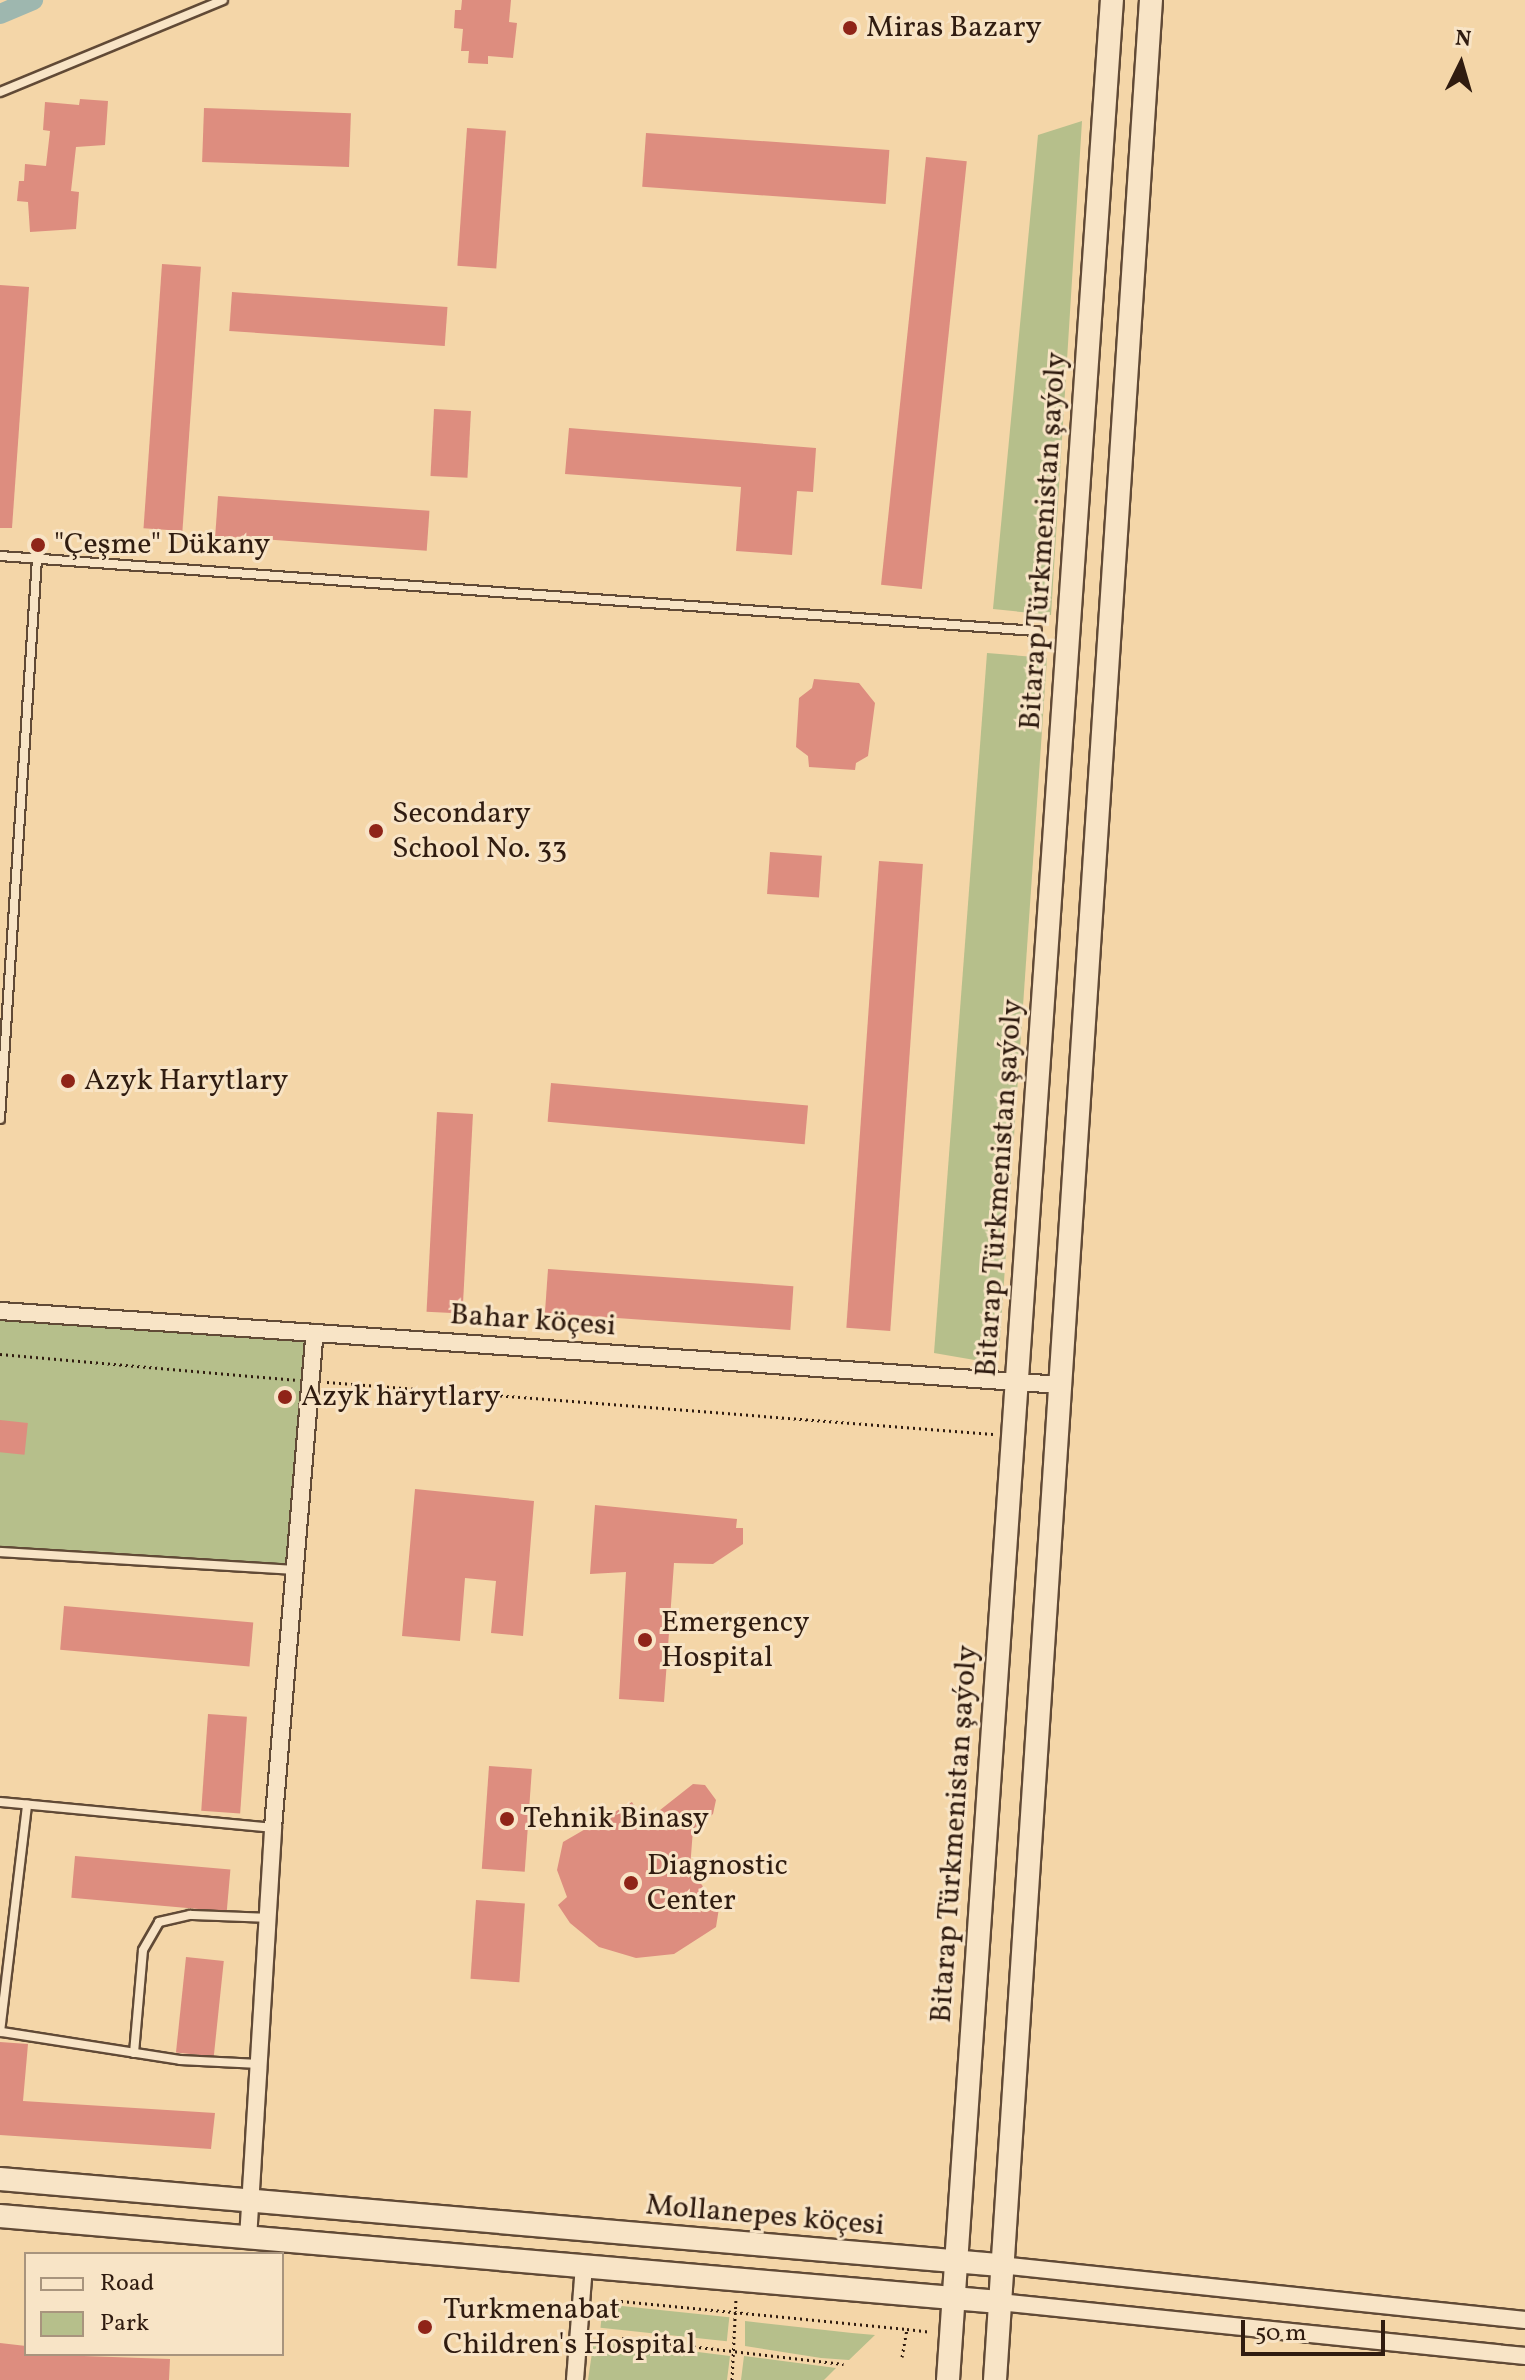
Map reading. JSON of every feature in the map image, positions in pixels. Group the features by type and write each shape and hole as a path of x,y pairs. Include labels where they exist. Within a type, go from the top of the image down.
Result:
{"main road":[{"name":"Bitarap Türkmenistan şaýoly","path":"948,2380 1112,0"},
{"path":"995,2380 1000,2265 1062,1385 1151,0"},
{"name":"Mollanepes köçesi","path":"0,2179 1000,2265"},
{"path":"0,2216 999,2302"}],"street":[{"name":"Bahar köçesi","path":"0,1311 1062,1385"},
{"path":"248,2239 273,1828 315,1333"},
{"name":"Mollanepes köçesi","path":"1000,2265 1525,2320"},
{"path":"575,2380 584,2266"},
{"path":"999,2302 1525,2356"}],"lane":[{"path":"0,92 223,0"},
{"path":"0,556 1037,631"},
{"path":"0,1119 37,559"},
{"path":"0,1552 296,1570"},
{"path":"0,1802 273,1828"},
{"path":"27,1805 1,2032 134,2053 259,2064"},
{"path":"134,2053 143,1950 159,1922 190,1915 267,1918"}],"path":[{"path":"0,1354 1013,1435"},
{"path":"732,2380 738,2279"},
{"path":"621,2301 907,2329"},
{"path":"622,2338 843,2364"}],"green space":[{"path":"1082,121 1051,615 993,609 1038,135"},
{"path":"987,653 1047,658 999,1354 992,1363 934,1353"},
{"path":"0,1320 304,1341 288,1575 0,1555"},
{"path":"603,2304 729,2317 727,2341 600,2328"},
{"path":"745,2321 875,2335 849,2360 821,2358 745,2346"},
{"path":"594,2339 730,2356 727,2380 588,2380"},
{"path":"744,2356 836,2368 824,2380 741,2380"}],"building":[{"path":"462,0 511,0 509,22 517,23 513,58 488,56 488,64 468,63 469,51 461,51 463,29 454,28 455,10 461,10"},
{"path":"80,99 108,101 105,145 76,147 71,191 79,192 76,229 30,232 28,202 17,201 19,181 24,181 25,164 46,166 50,131 43,130 45,102 79,105"},
{"path":"204,108 351,113 349,167 202,162"},
{"path":"467,128 506,131 496,268 457,266"},
{"path":"646,133 889,150 886,204 642,187"},
{"path":"926,157 967,161 922,589 881,585"},
{"path":"162,264 201,267 182,531 144,528"},
{"path":"0,285 29,287 12,528 0,528"},
{"path":"232,292 447,307 445,346 229,331"},
{"path":"434,409 471,411 467,478 430,476"},
{"path":"569,428 816,448 813,492 797,491 792,555 736,551 741,487 565,474"},
{"path":"218,496 429,511 427,551 215,536"},
{"path":"814,679 859,683 875,703 868,756 856,763 855,770 809,767 808,756 796,747 799,698 812,688"},
{"path":"770,852 822,856 819,898 767,894"},
{"path":"879,861 923,864 890,1331 846,1328"},
{"path":"551,1083 808,1105 805,1144 548,1122"},
{"path":"437,1112 473,1114 462,1314 427,1312"},
{"path":"548,1269 793,1286 790,1330 545,1313"},
{"path":"0,1420 28,1423 25,1455 0,1452"},
{"path":"415,1489 534,1501 523,1636 491,1633 496,1581 465,1578 460,1641 402,1636"},
{"name":"Emergency Hospital","path":"595,1505 737,1519 736,1528 743,1528 743,1544 713,1564 674,1563 664,1702 619,1699 626,1572 590,1574"},
{"path":"64,1606 253,1623 249,1666 60,1650"},
{"path":"208,1714 247,1717 240,1813 201,1811"},
{"name":"Tehnik Binasy","path":"489,1766 532,1769 525,1872 482,1869"},
{"name":"Diagnostic Center","path":"693,1784 705,1785 716,1800 713,1814 693,1829 690,1869 719,1908 716,1927 674,1954 636,1958 599,1947 570,1923 558,1905 567,1897 557,1870 563,1842 632,1802 637,1811 655,1814"},
{"path":"75,1856 230,1870 227,1911 71,1898"},
{"path":"476,1900 525,1903 519,1982 470,1979"},
{"path":"186,1957 224,1961 214,2056 176,2052"},
{"path":"0,2042 28,2044 23,2101 215,2113 211,2149 0,2135"},
{"path":"0,2343 24,2346 24,2356 170,2359 169,2380 0,2380"}],"waterway":[{"path":"0,14 33,0"}],"place":[{"name":"Miras Bazary","path":"850,28"},
{"name":"\"Çeşme\" Dükany","path":"38,545"},
{"name":"Secondary School No. 33","path":"376,831"},
{"name":"Azyk Harytlary","path":"68,1081"},
{"name":"Azyk harytlary","path":"285,1397"},
{"name":"Emergency Hospital","path":"645,1640"},
{"name":"Tehnik Binasy","path":"507,1819"},
{"name":"Diagnostic Center","path":"631,1883"},
{"name":"Turkmenabat Children's Hospital","path":"425,2327"}]}
